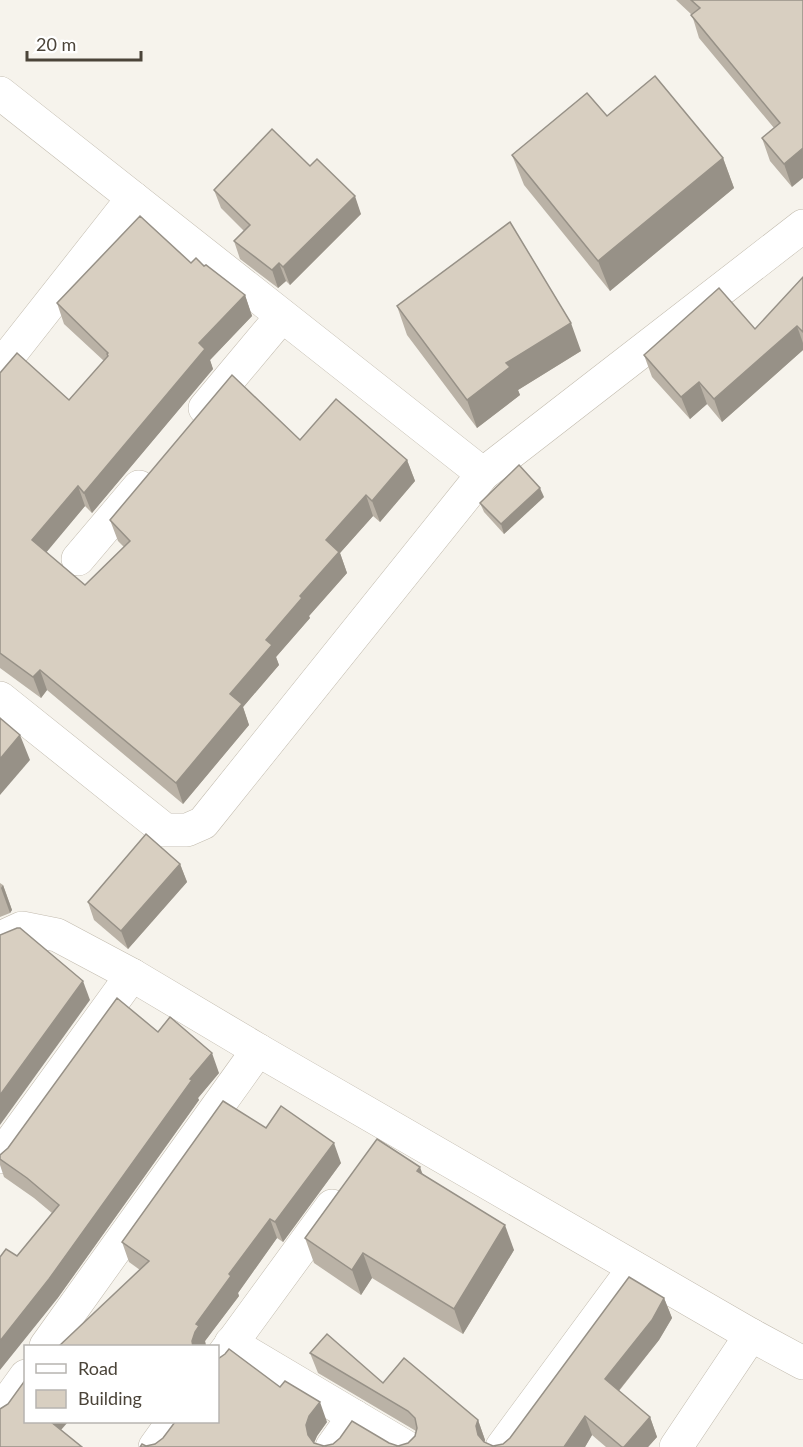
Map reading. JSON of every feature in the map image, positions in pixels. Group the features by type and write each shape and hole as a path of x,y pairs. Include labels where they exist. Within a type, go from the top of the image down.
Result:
{"street":[{"path":"3,102 133,198 483,474"},
{"path":"0,367 133,198"},
{"path":"0,698 165,830 187,830 203,823 483,474 803,226"},
{"path":"184,433 282,316"},
{"path":"78,559 154,469"},
{"path":"0,938 22,928 57,935 132,975 258,1050 383,1136 634,1268 803,1363"},
{"path":"0,1157 132,975"},
{"path":"47,1345 258,1050"},
{"path":"349,1183 224,1352 354,1416 406,1447"},
{"path":"502,1447 634,1268"},
{"path":"676,1447 751,1335"},
{"path":"0,1412 24,1379"},
{"path":"332,1447 354,1416"},
{"path":"155,1447 172,1423"}],"building":[{"path":"691,0 803,0 803,148 784,164 762,138 780,123 691,15 700,8"},
{"path":"655,76 723,158 598,261 512,155 587,93 607,116"},
{"path":"272,129 310,166 317,159 355,196 283,267 279,263 272,270 234,241 250,225 214,190"},
{"path":"140,216 191,263 196,258 245,295 199,343 205,349 84,493 78,486 32,540 85,585 130,541 110,520 232,375 300,440 336,399 407,460 372,501 366,495 326,540 339,552 300,596 302,598 266,640 272,645 230,694 242,704 176,783 40,670 33,677 0,653 0,373 17,353 69,400 108,356 108,353 57,303"},
{"path":"510,222 571,323 506,363 510,367 467,400 397,306"},
{"path":"803,277 803,332 797,326 714,399 699,382 681,397 644,355 719,288 755,329"},
{"path":"519,465 540,488 501,524 480,503"},
{"path":"0,718 20,735 0,759"},
{"path":"146,834 180,864 121,931 88,902"},
{"path":"20,928 83,981 0,1095 0,935"},
{"path":"117,998 158,1032 170,1017 212,1053 190,1079 192,1080 49,1279 0,1341 0,1257 6,1249 17,1256 59,1205 0,1159 0,1155 8,1148"},
{"path":"223,1101 266,1128 281,1106 334,1143 275,1222 270,1219 229,1274 231,1276 196,1324 199,1326 195,1332 193,1345 60,1345 149,1261 122,1242"},
{"path":"377,1139 420,1167 417,1171 505,1225 454,1309 363,1253 352,1270 305,1238"},
{"path":"629,1277 664,1298 652,1320 605,1379 650,1417 624,1447 585,1416 564,1447 140,1447 142,1444 146,1446 155,1444 163,1438 174,1423 219,1423 219,1358 229,1349 280,1387 285,1381 320,1402 309,1416 306,1425 308,1435 314,1443 324,1446 333,1444 352,1421 389,1443 398,1446 408,1443 415,1436 417,1428 415,1418 408,1411 310,1353 327,1334 383,1383 404,1358 478,1420 476,1426 478,1435 484,1442 493,1446 503,1444 510,1438"},
{"path":"24,1382 24,1423 52,1423 82,1447 0,1447 0,1409 8,1404"}]}
